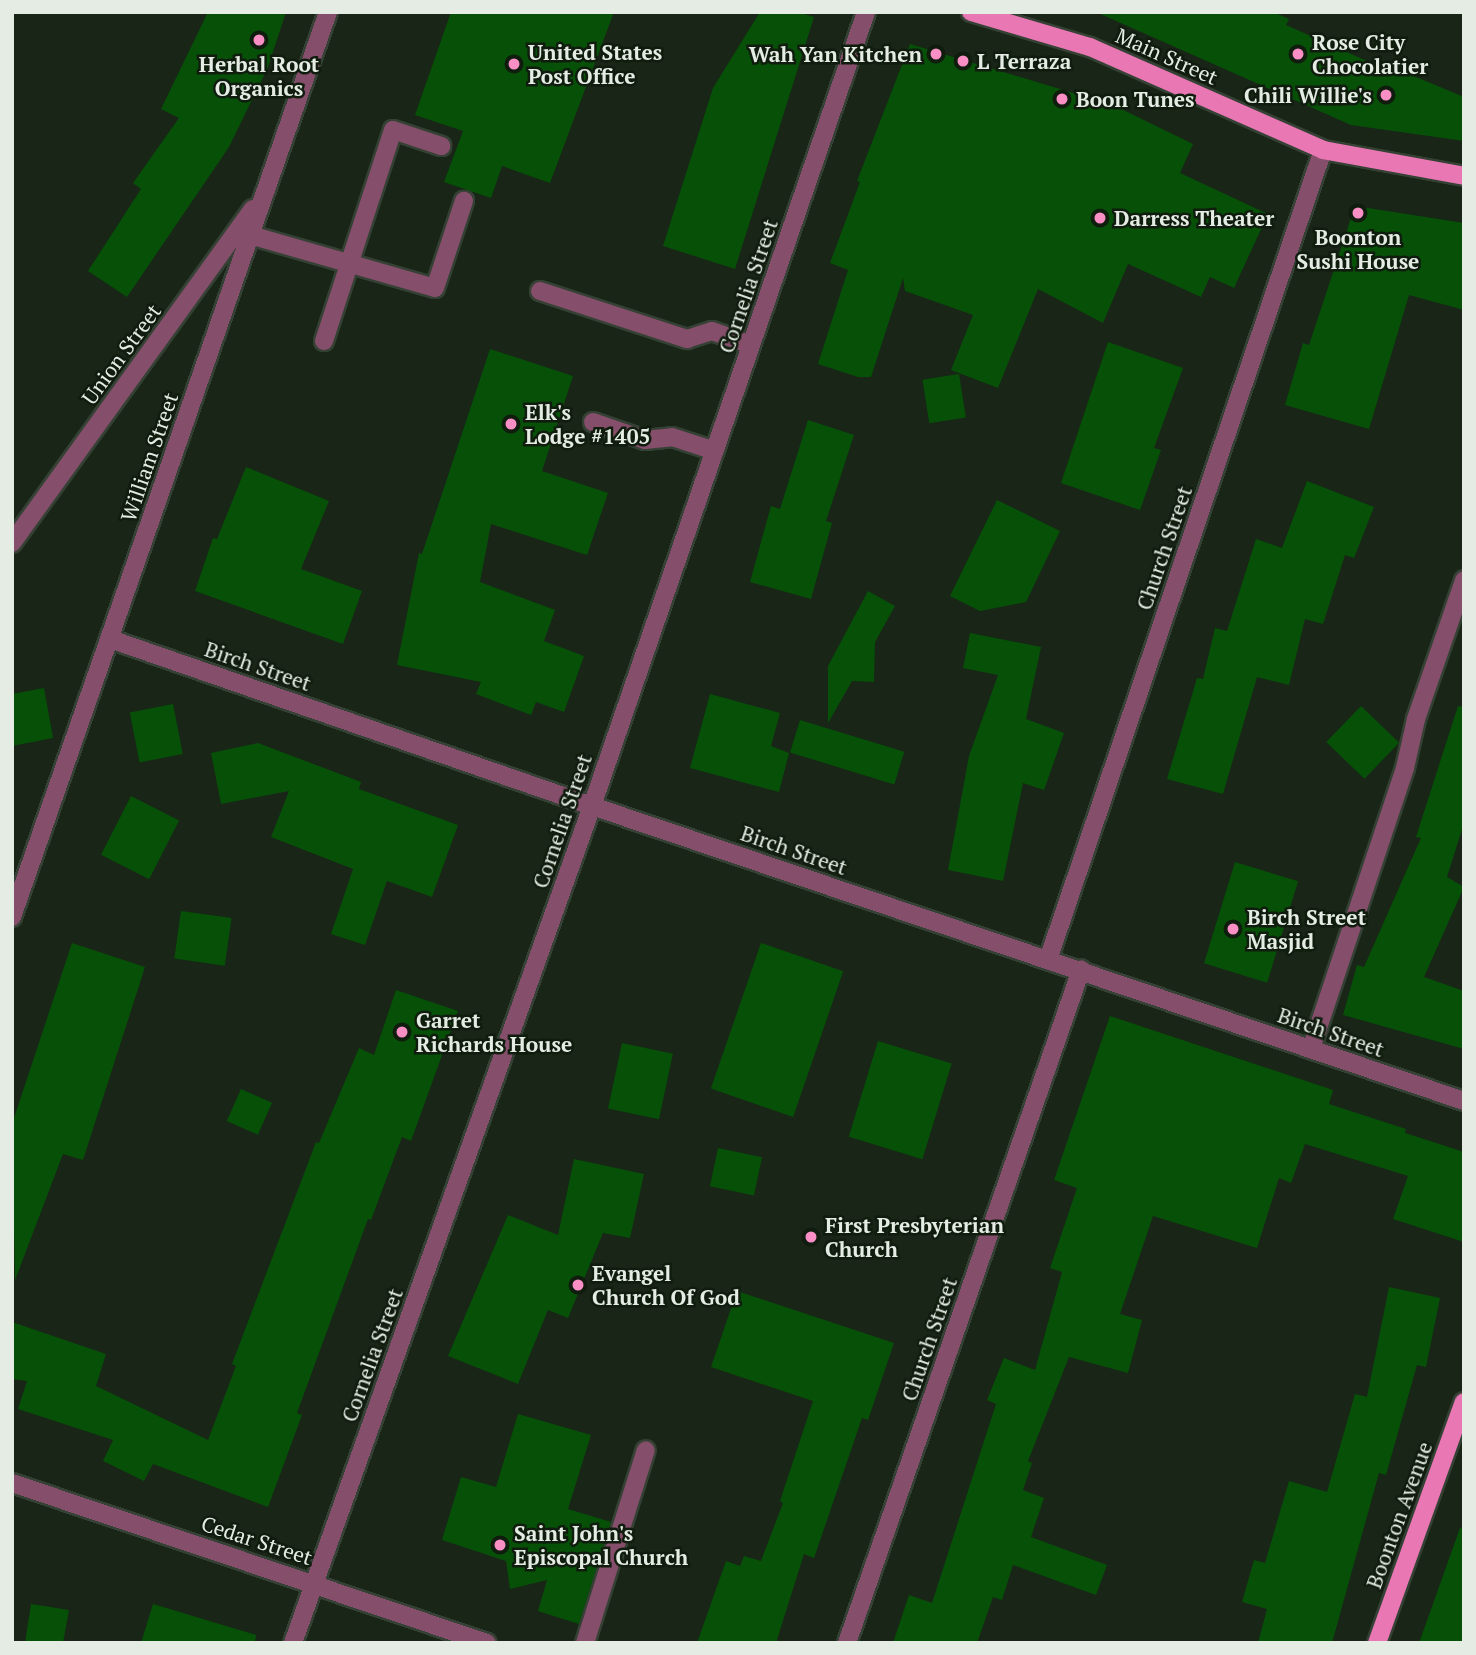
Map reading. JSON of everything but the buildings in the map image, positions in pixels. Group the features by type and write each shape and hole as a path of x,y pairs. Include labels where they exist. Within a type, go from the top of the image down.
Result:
{"main road":[{"name":"Main Street","path":"971,12 1090,47 1323,150 1464,176"},
{"name":"Boonton Avenue","path":"1377,1643 1464,1402"}],"street":[{"name":"William Street","path":"12,916 328,12"},
{"name":"Cornelia Street","path":"293,1643 592,806 866,12"},
{"path":"324,341 393,130 441,146"},
{"name":"Church Street","path":"1048,960 1323,150"},
{"name":"Union Street","path":"12,543 265,191"},
{"path":"250,235 435,288 464,201"},
{"path":"540,291 687,339 712,331 751,345"},
{"path":"593,422 645,440 672,437 715,451"},
{"path":"1311,1049 1405,768 1416,719 1464,580"},
{"name":"Birch Street","path":"110,639 592,806 1464,1101"},
{"name":"Church Street","path":"847,1643 1081,970"},
{"path":"585,1643 646,1450"},
{"name":"Cedar Street","path":"12,1483 487,1643"}],"place":[{"name":"Herbal Root Organics","path":"259,40"},
{"name":"Wah Yan Kitchen","path":"936,54"},
{"name":"Rose City Chocolatier","path":"1298,54"},
{"name":"L Terraza","path":"963,61"},
{"name":"United States Post Office","path":"514,64"},
{"name":"Chili Willie's","path":"1386,95"},
{"name":"Boon Tunes","path":"1062,99"},
{"name":"Boonton Sushi House","path":"1358,213"},
{"name":"Darress Theater","path":"1100,218"},
{"name":"Elk's Lodge #1405","path":"511,424"},
{"name":"Birch Street Masjid","path":"1233,929"},
{"name":"Garret Richards House","path":"402,1032"},
{"name":"First Presbyterian Church","path":"811,1237"},
{"name":"Evangel Church Of God","path":"578,1285"},
{"name":"Saint John's Episcopal Church","path":"500,1545"}]}
